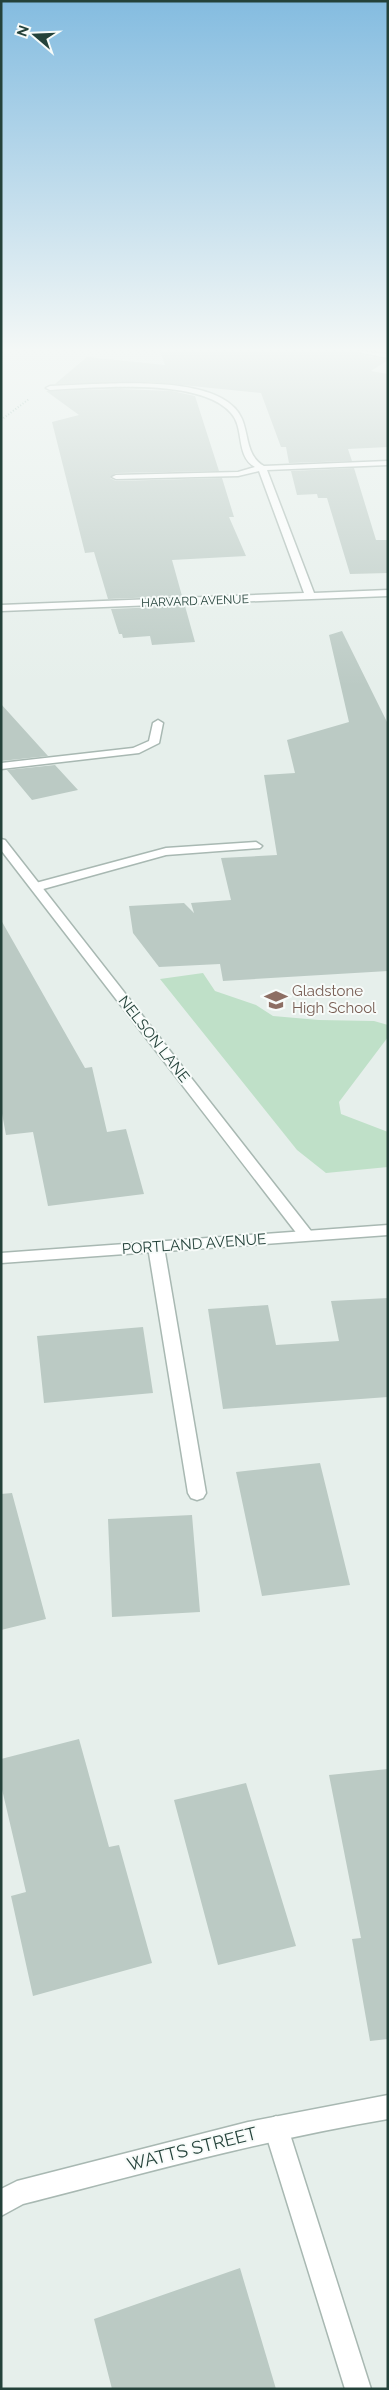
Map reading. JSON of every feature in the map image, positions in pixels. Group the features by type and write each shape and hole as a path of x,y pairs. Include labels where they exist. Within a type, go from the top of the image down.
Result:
{"street":[{"path":"253,463 262,468 310,596"},
{"path":"116,477 238,474 262,468 388,464"},
{"name":"HARVARD AVENUE","path":"1,608 388,593"},
{"path":"1,766 135,751 154,743 158,723"},
{"name":"NELSON LANE","path":"1,842 306,1236"},
{"path":"36,887 166,852 256,846"},
{"name":"PORTLAND AVENUE","path":"1,1258 388,1230"},
{"path":"156,1247 197,1493"},
{"name":"WATTS STREET","path":"1,2204 17,2193 276,2128 320,2118 388,2107"},
{"path":"276,2128 358,2389"}],"green space":[{"path":"203,973 215,991 256,1005 273,1016 319,1020 374,1021 388,1025 388,1037 339,1102 341,1114 388,1132 388,1167 326,1173 297,1150 160,979"}],"building":[{"path":"62,463 216,463 219,471 116,473 110,478 116,481 222,478 234,517 229,517 246,556 172,560 182,596 108,599 94,552 85,553"},
{"path":"354,468 376,540 388,540 388,573 350,574 327,498 318,498 317,494 297,495 291,471"},
{"path":"185,606 195,642 152,645 150,636 123,638 122,634 119,634 111,609"},
{"path":"342,631 388,724 388,971 223,981 220,964 159,967 133,933 129,906 184,903 194,913 191,903 231,900 221,858 277,855 264,775 295,773 287,740 349,722 329,635"},
{"path":"1,704 48,756 1,761"},
{"path":"55,765 78,790 32,800 7,770"},
{"path":"1,920 85,1068 92,1067 107,1132 126,1129 144,1194 48,1206 33,1132 6,1135 1,1108"},
{"path":"388,1298 388,1397 223,1409 208,1309 268,1305 276,1345 339,1341 331,1301"},
{"path":"143,1327 153,1393 44,1403 37,1336"},
{"path":"320,1463 350,1585 262,1596 236,1472"},
{"path":"12,1493 46,1619 1,1630 1,1494"},
{"path":"192,1515 200,1612 112,1617 108,1519"},
{"path":"79,1739 109,1847 119,1845 152,1963 33,1996 11,1896 26,1892 1,1785 1,1759"},
{"path":"388,1769 388,2039 370,2041 352,1939 361,1938 329,1775"},
{"path":"246,1783 296,1946 218,1965 174,1800"},
{"path":"240,2268 276,2389 112,2389 94,2319"}],"place":[{"name":"Gladstone High School","path":"276,1000"}]}
